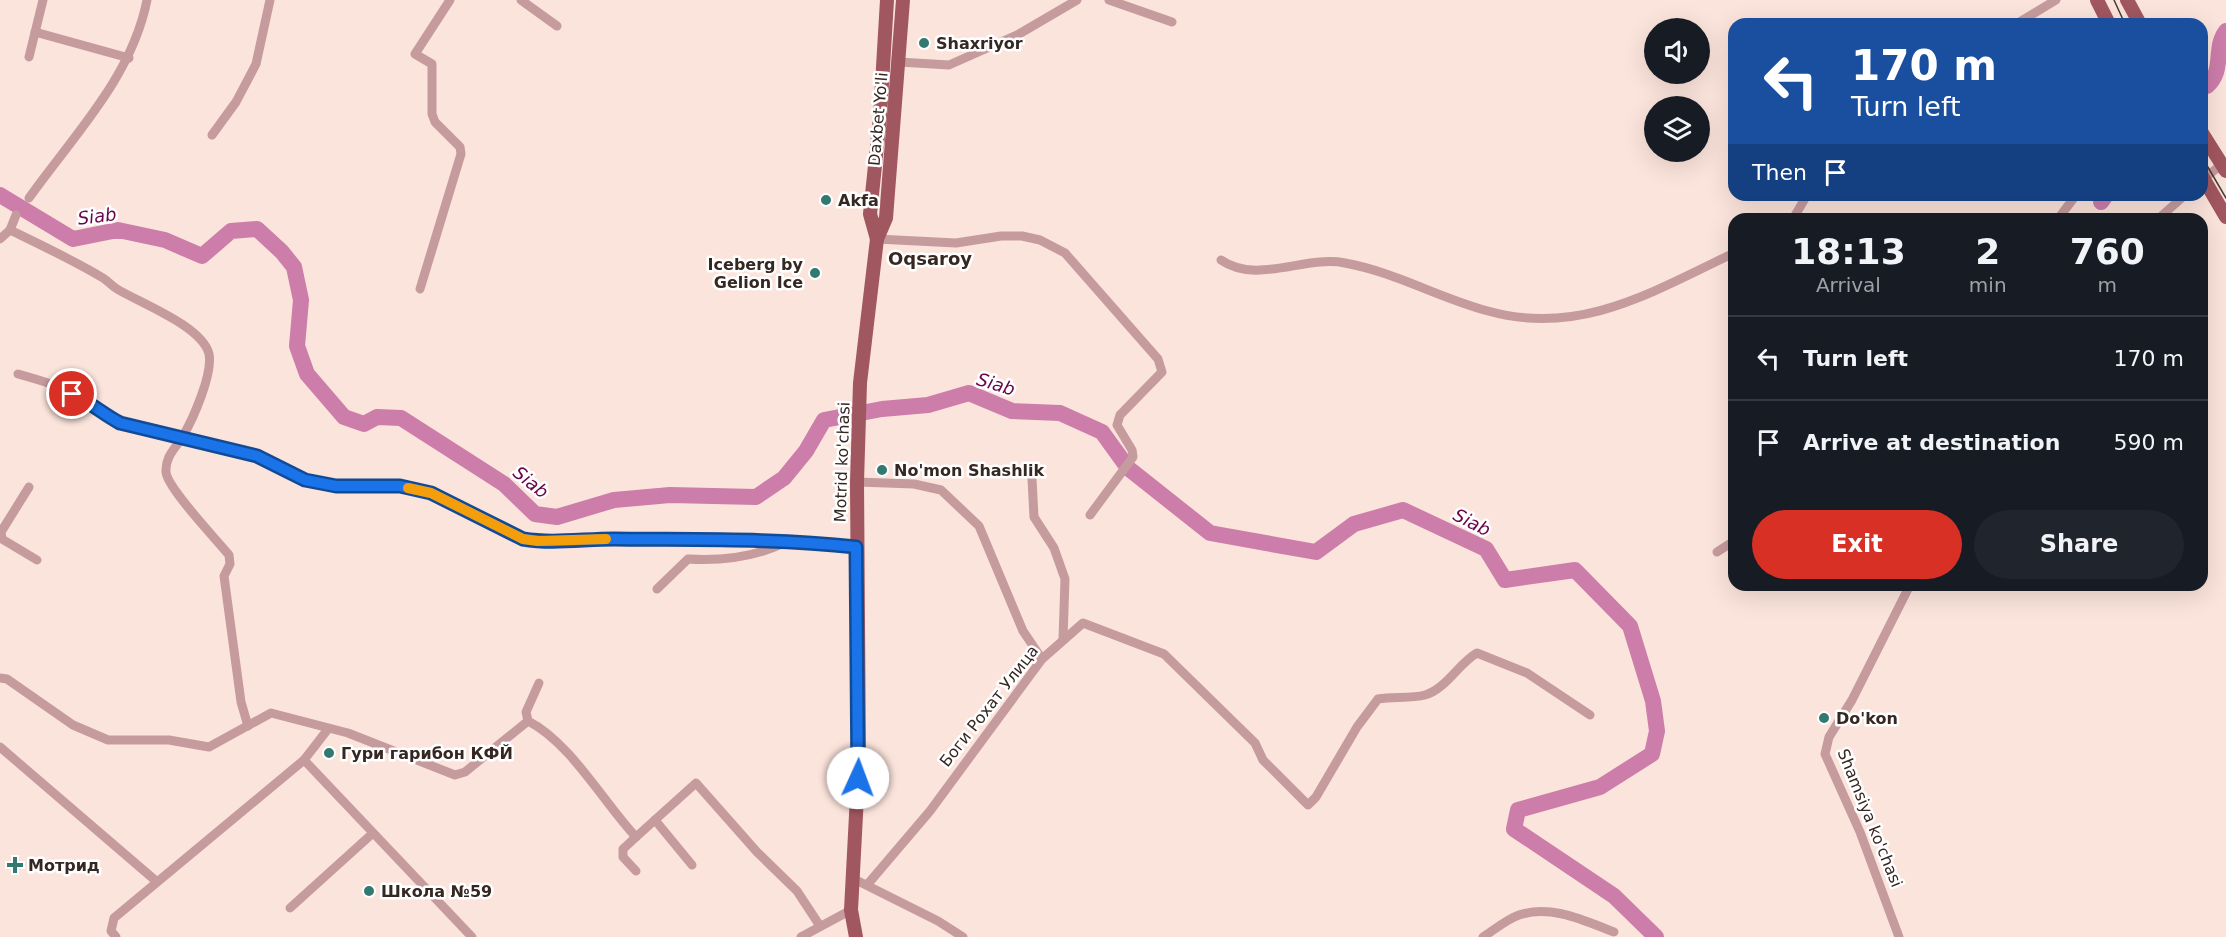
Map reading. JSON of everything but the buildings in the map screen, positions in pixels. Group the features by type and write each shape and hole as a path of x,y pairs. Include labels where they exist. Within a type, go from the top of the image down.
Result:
{"main road":[{"name":"Daxbet Yo'li","path":"877,239 870,214 880,117 887,0"},
{"name":"Daxbet Yo'li","path":"860,383 877,239 886,218 903,0"},
{"path":"2097,0 2106,18"},
{"path":"2127,0 2137,18"},
{"path":"2208,142 2225,169"},
{"path":"2208,187 2226,217"},
{"name":"Motrid ko'chasi","path":"856,937 851,910 859,758 856,547 860,383"}],"street":[{"path":"29,57 43,0"},
{"path":"29,198 122,70 129,58 144,17 147,0"},
{"path":"212,135 236,102 256,64 270,0"},
{"path":"420,289 461,154 456,141 435,122 432,114 434,78 432,64 415,54 450,0"},
{"path":"521,0 557,26"},
{"path":"899,62 949,65 1019,34 1077,0"},
{"path":"1109,0 1172,22"},
{"path":"2026,18 2056,0"},
{"path":"35,32 129,58"},
{"path":"2208,176 2216,170 2225,169"},
{"path":"2165,213 2178,201"},
{"path":"0,239 10,230 16,215"},
{"path":"10,230 106,279 114,288 179,323 198,339 208,354 207,376 182,439 174,445 168,457 166,473 175,490 229,555 230,564 225,576 240,702 248,726"},
{"path":"877,239 956,243 1001,236 1022,236 1040,240 1065,253 1162,366 1162,372 1156,380 1120,414 1116,425 1132,450 1133,457 1090,515"},
{"path":"1221,260 1234,268 1245,271 1300,264 1344,262 1402,279 1490,312 1566,318 1613,309 1728,257"},
{"path":"18,374 47,382 94,404 106,416 120,423 257,456 305,480 336,486 400,486 431,493 523,539 538,541 571,538 706,540 856,547"},
{"path":"1032,479 1034,517 1054,548 1065,579 1063,639"},
{"path":"857,482 914,484 941,490 979,526 1023,631 1042,659"},
{"path":"29,487 1,532 2,539 38,560"},
{"path":"657,589 688,559 711,560 757,555 784,543"},
{"path":"1717,552 1728,545"},
{"name":"Shamsiya ko'chasi","path":"1899,937 1860,832 1825,754 1829,737 1852,700 1907,591"},
{"name":"Боги Рохат Улица","path":"867,885 930,811 1042,659 1083,623 1164,654 1255,743 1263,759 1308,805 1316,797 1357,727 1378,699 1426,694 1434,690 1467,658 1477,653 1527,673 1590,715"},
{"path":"0,678 7,680 73,725 108,740 169,740 209,747 271,713 376,743 455,775 465,772 528,721"},
{"path":"528,721 526,712 540,683"},
{"path":"528,721 540,727 589,778 636,837"},
{"path":"116,937 111,925 114,918 304,760 328,729"},
{"path":"0,747 156,881"},
{"path":"304,760 472,937"},
{"path":"636,871 623,857 623,849 696,783 757,852 798,891 820,926"},
{"path":"655,820 692,865"},
{"path":"290,908 373,833"},
{"path":"852,878 938,921 963,937"},
{"path":"801,937 851,910"},
{"path":"1483,937 1518,915 1542,911 1574,916 1614,932"}],"waterway":[{"path":"2208,85 2216,73 2220,45 2226,31"},
{"name":"Siab","path":"0,195 73,239 118,230 165,240 202,256 231,231 257,229 282,252 294,267 301,300 297,346 307,374 344,417 364,424 377,417 401,418 504,484 535,514 557,517 614,500 670,495 756,497 784,478 806,451 824,420 882,409 928,405 969,393 1012,411 1060,413 1102,432 1128,468 1210,533 1316,552 1354,524 1403,510 1486,549 1505,580 1575,570 1630,626 1653,701 1657,731 1652,754 1600,787 1518,810 1514,829 1614,896 1656,937"}],"tram line":[{"path":"2114,0 2122,18"},
{"path":"2208,167 2226,198"}],"slow traffic":[{"path":"408,488 431,493 523,539 538,541 571,538 606,539"}],"place":[{"name":"Shaxriyor","path":"924,43"},
{"name":"Akfa","path":"826,200"},
{"name":"Iceberg by Gelion Ice","path":"815,273"},
{"name":"No'mon Shashlik","path":"882,470"},
{"name":"Do'kon","path":"1824,718"},
{"name":"Гури гарибон КФЙ","path":"329,753"},
{"name":"Мотрид","path":"15,865"},
{"name":"Школа №59","path":"369,891"}],"district":[{"name":"Oqsaroy","path":"930,258"}],"route":[{"path":"72,394 94,404 106,416 120,423 257,456 305,480 336,486 400,486 431,493 523,539 538,541 571,538 706,540 856,547 858,778"}]}
